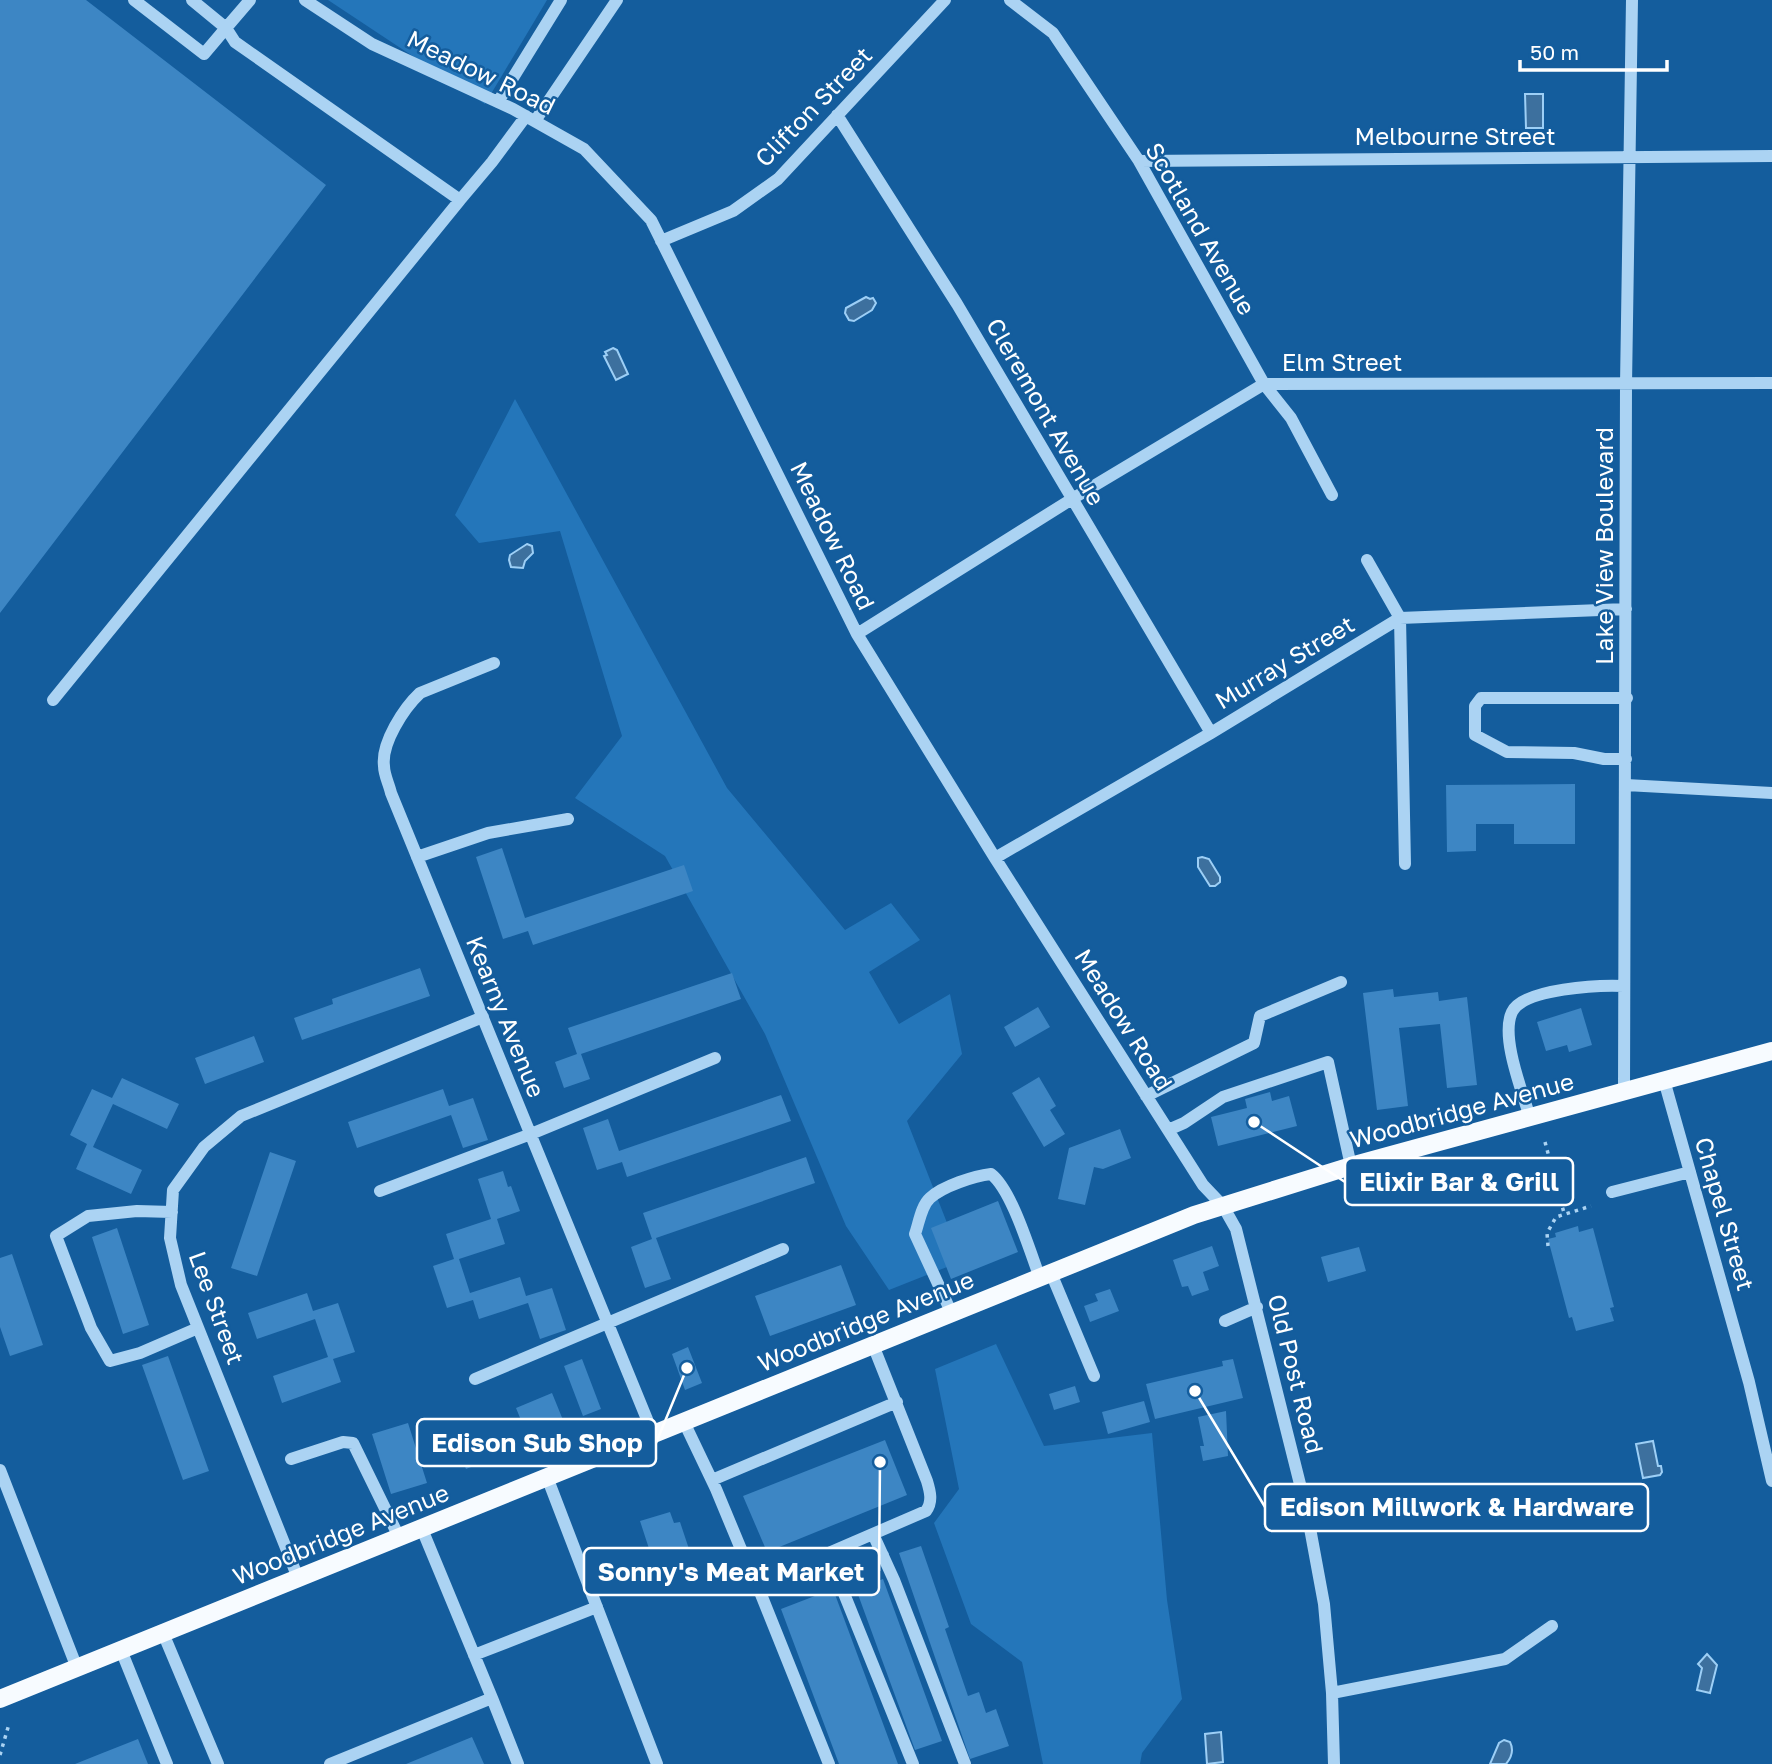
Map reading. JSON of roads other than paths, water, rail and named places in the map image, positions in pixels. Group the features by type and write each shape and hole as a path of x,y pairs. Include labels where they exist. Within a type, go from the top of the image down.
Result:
{"main road":[{"name":"Woodbridge Avenue","path":"0,1699 1223,1206 1351,1166 1772,1051"}],"street":[{"path":"134,0 204,54 250,0"},
{"path":"192,0 226,28 235,42 460,200"},
{"name":"Meadow Road","path":"305,0 372,44 498,102 584,149 651,220 857,634 1146,1096 1203,1185 1223,1206"},
{"path":"498,102 561,0"},
{"path":"53,700 460,200 530,118 617,0"},
{"name":"Clifton Street","path":"662,241 733,211 778,179 945,0"},
{"name":"Scotland Avenue","path":"1010,0 1053,33 1139,161 1264,384 1291,418 1332,495"},
{"name":"Lake View Boulevard","path":"1624,1091 1626,385 1632,0"},
{"name":"Cleremont Avenue","path":"837,115 957,304 1211,733"},
{"name":"Melbourne Street","path":"1139,161 1772,156"},
{"name":"Elm Street","path":"857,634 1072,499 1264,384 1772,383"},
{"path":"1367,560 1401,618 1405,864"},
{"name":"Murray Street","path":"995,858 1211,733 1401,618 1626,609"},
{"name":"Kearny Avenue","path":"494,663 419,694 410,702 397,722 384,754 384,766 391,793 653,1434"},
{"path":"1626,698 1482,698 1475,706 1475,736 1507,752 1574,753 1604,759 1626,759"},
{"path":"1626,785 1772,793"},
{"path":"417,857 488,833 568,819"},
{"path":"1146,1096 1254,1043 1260,1016 1341,982"},
{"path":"1531,1118 1510,1044 1510,1017 1513,1010 1526,1000 1549,993 1577,987 1624,986"},
{"name":"Lee Street","path":"298,1578 181,1285 170,1238 173,1190 204,1147 241,1116 483,1017"},
{"path":"380,1191 531,1134 715,1058"},
{"path":"1168,1130 1184,1123 1223,1097 1328,1062 1351,1166"},
{"name":"Chapel Street","path":"1664,1080 1749,1382 1772,1482"},
{"path":"1612,1192 1690,1172"},
{"path":"952,1314 915,1234 925,1205 931,1197 972,1176 991,1174 996,1177 1094,1376"},
{"name":"Old Post Road","path":"1223,1206 1236,1229 1257,1307 1312,1538 1324,1604 1332,1693 1334,1764"},
{"path":"172,1212 138,1210 88,1216 56,1236 91,1328 110,1361 140,1353 198,1328"},
{"path":"475,1379 783,1250"},
{"path":"1224,1321 1257,1307"},
{"path":"752,1572 762,1574 787,1571 926,1511 930,1506 927,1481 873,1345"},
{"path":"712,1480 897,1402"},
{"path":"684,1422 752,1572 829,1764"},
{"path":"291,1459 343,1441 353,1443 400,1537"},
{"path":"0,1470 77,1668"},
{"path":"547,1477 657,1764"},
{"path":"422,1528 518,1764"},
{"path":"873,1534 965,1764"},
{"path":"883,1555 846,1567 842,1577 843,1591 913,1764"},
{"path":"474,1654 597,1607"},
{"path":"1332,1693 1505,1659 1552,1626"},
{"path":"163,1633 218,1764"},
{"path":"121,1650 167,1764"},
{"path":"330,1764 492,1698"}],"place":[{"name":"Elixir Bar & Grill","path":"1254,1122"},
{"name":"Edison Sub Shop","path":"687,1368"},
{"name":"Edison Millwork & Hardware","path":"1195,1391"},
{"name":"Sonny's Meat Market","path":"880,1462"}]}
